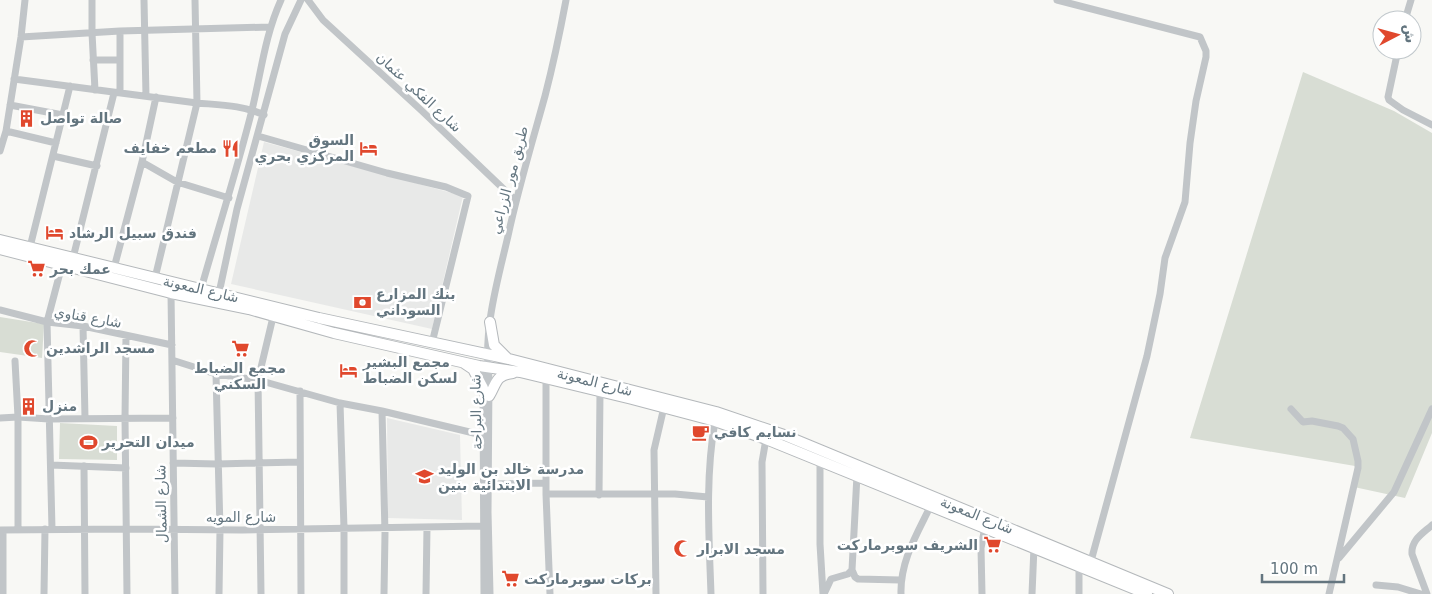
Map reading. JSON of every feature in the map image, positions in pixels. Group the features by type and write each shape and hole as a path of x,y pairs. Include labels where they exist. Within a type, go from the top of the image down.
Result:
{"highway":[{"name":"شارع المعونة","path":"0,240 219,293 250,305 273,317 334,333 488,367 520,372 715,421 820,460 1034,547 1079,566 1124,589 1147,594"},
{"name":"شارع المعونة","path":"0,249 172,293 250,305 488,355 741,419 784,435 1168,594"},
{"path":"490,322 494,345 509,360"},
{"path":"461,361 473,369 486,392 502,376 520,372"}],"street":[{"path":"0,151 6,131 25,0"},
{"path":"92,0 95,90"},
{"path":"144,0 146,96"},
{"path":"155,278 197,103 195,0"},
{"path":"201,289 229,198 252,109 270,27 281,0"},
{"path":"219,293 237,209 285,34 301,0"},
{"name":"شارع الفكي عثمان","path":"308,0 323,20 515,200"},
{"name":"طريق مور الزراعي","path":"488,367 490,322 494,294 515,200 545,96 566,0"},
{"path":"1057,0 1200,38 1206,51 1190,143 1185,202 1167,252 1148,349 1091,561"},
{"path":"21,37 120,31 270,27"},
{"path":"73,258 117,93 120,31"},
{"path":"94,60 120,60"},
{"path":"1396,60 1389,100 1432,126"},
{"path":"14,79 252,109 264,115"},
{"path":"30,247 70,86"},
{"path":"114,268 142,162 156,97"},
{"path":"10,105 63,115"},
{"path":"6,131 56,143"},
{"path":"258,136 387,173 446,187 468,196 432,343"},
{"path":"53,156 97,166"},
{"path":"142,162 177,182 229,198"},
{"path":"44,594 51,465 47,322 62,265"},
{"name":"شارع الشمال","path":"172,293 176,594"},
{"name":"شارع قناوي","path":"0,310 47,322 83,326 172,345"},
{"path":"261,594 258,380 273,317"},
{"path":"83,326 85,418"},
{"path":"126,336 127,594"},
{"path":"15,360 18,417 18,530"},
{"path":"172,360 216,374 258,380 340,403 482,435"},
{"name":"شارع البراحة","path":"488,367 484,374 489,484 490,594"},
{"path":"216,374 220,530 219,594"},
{"path":"546,379 546,494 550,594"},
{"path":"300,391 301,594"},
{"name":"شارع البراحة","path":"484,594 482,435 486,392"},
{"path":"599,495 600,392"},
{"path":"340,403 344,594"},
{"path":"656,594 654,447 664,407"},
{"path":"1291,409 1303,422 1338,426 1348,432 1353,439 1358,468 1329,594"},
{"path":"1338,559 1394,492 1430,419 1432,409"},
{"path":"382,411 384,594"},
{"path":"0,418 173,418"},
{"path":"711,594 708,497 709,458 715,421"},
{"path":"763,594 762,462 766,439"},
{"path":"820,460 820,544 824,594"},
{"path":"173,463 260,464 300,462"},
{"path":"51,465 126,468"},
{"path":"84,466 86,594"},
{"path":"857,475 852,570 858,579 900,580"},
{"path":"489,484 546,483"},
{"path":"546,494 684,494 708,497"},
{"path":"900,594 900,580 910,547 931,505"},
{"path":"1427,594 1411,548 1414,541 1432,525"},
{"name":"شارع المويه","path":"1,530 260,530 483,526"},
{"path":"426,594 427,527"},
{"path":"982,594 981,548 985,527"},
{"path":"1,530 4,594"},
{"path":"1032,594 1034,547"},
{"path":"1079,566 1079,594"},
{"path":"824,594 831,579 848,574 852,570"},
{"path":"1376,585 1398,587 1421,594"}],"shaded area":[{"path":"1303,72 1394,111 1432,133 1432,433 1405,498 1354,487 1355,466 1190,438"},
{"path":"264,142 463,196 432,329 231,284"},
{"path":"0,317 44,324 42,358 0,352"},
{"name":"مدرسة خالد بن الوليد الابتدائية بنين","path":"387,418 460,435 462,520 388,518"},
{"name":"ميدان التحرير","path":"60,423 117,426 117,460 59,459"}],"place":[{"name":"صالة تواصل","path":"26,118"},
{"name":"مطعم خفايف","path":"231,148"},
{"name":"السوق المركزي بحري","path":"368,148"},
{"name":"فندق سبيل الرشاد","path":"55,233"},
{"name":"عمك بحر","path":"36,269"},
{"name":"بنك المزارع السوداني","path":"362,302"},
{"name":"مسجد الراشدين","path":"32,348"},
{"name":"مجمع الضباط السكني","path":"240,348"},
{"name":"مجمع البشير لسكن الضباط","path":"349,370"},
{"name":"منزل","path":"28,406"},
{"name":"نسايم كافي","path":"700,432"},
{"name":"ميدان التحرير","path":"88,442"},
{"name":"مدرسة خالد بن الوليد الابتدائية بنين","path":"424,477"},
{"name":"الشريف سوبرماركت","path":"992,545"},
{"name":"مسجد الابرار","path":"683,549"},
{"name":"بركات سوبرماركت","path":"510,579"}]}
